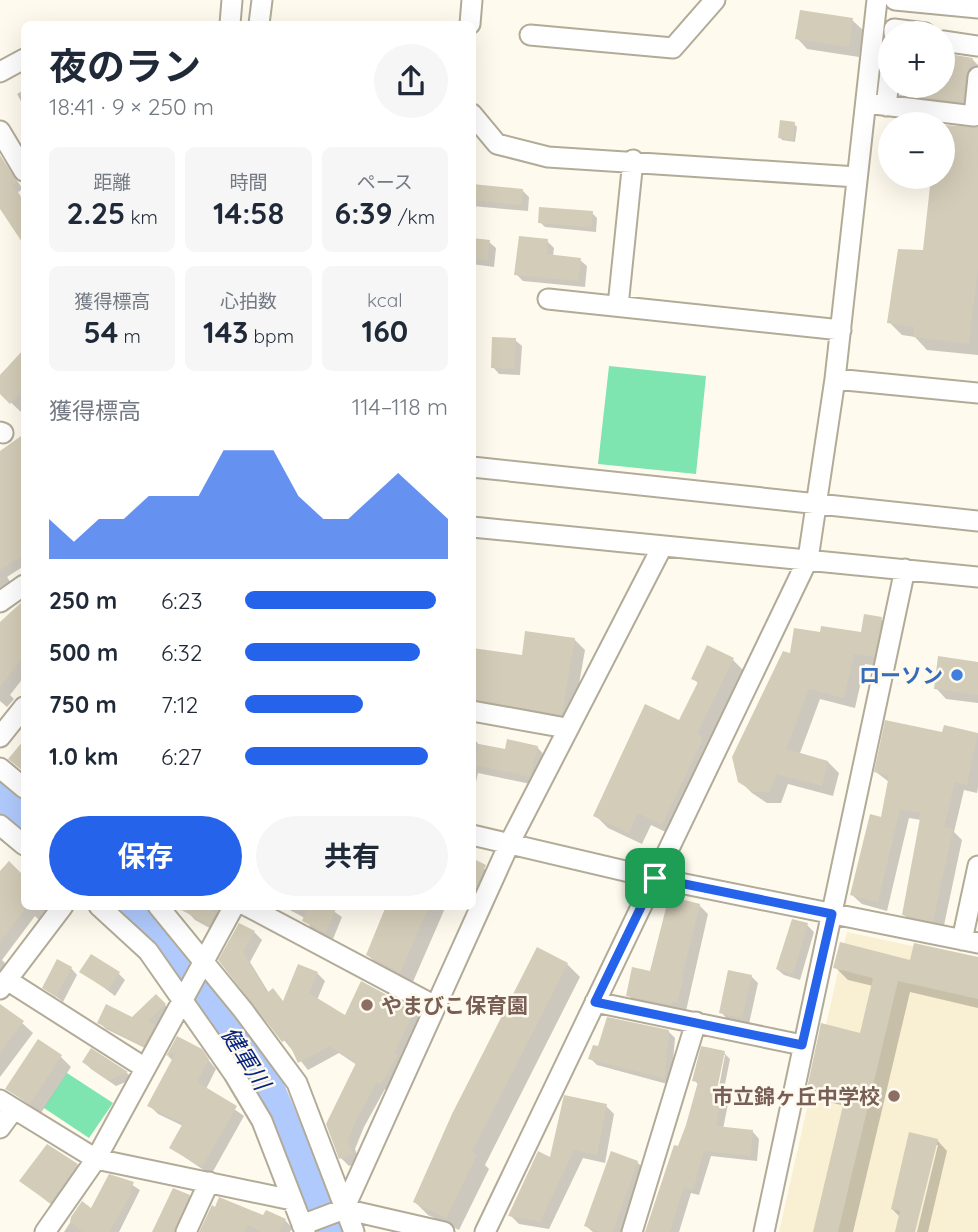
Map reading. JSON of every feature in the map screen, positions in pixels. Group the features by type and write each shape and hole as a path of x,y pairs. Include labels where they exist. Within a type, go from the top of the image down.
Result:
{"street":[{"path":"230,21 232,0"},
{"path":"259,21 261,0"},
{"path":"470,21 472,0"},
{"path":"530,36 673,48 715,0"},
{"path":"485,1232 808,559 819,504 835,379 877,0"},
{"path":"894,21 895,0 978,8"},
{"path":"955,43 978,46"},
{"path":"0,72 21,61"},
{"path":"955,117 976,116 978,78"},
{"path":"886,106 887,98"},
{"path":"866,103 908,112"},
{"path":"476,119 498,144 548,157 633,160 858,177"},
{"path":"0,131 21,166"},
{"path":"618,306 633,160"},
{"path":"548,299 841,330"},
{"path":"835,379 978,393"},
{"path":"476,467 978,521"},
{"path":"476,527 978,577"},
{"path":"103,910 148,951 234,1074 262,1121 304,1229 344,1209 510,842 566,728 662,547"},
{"path":"764,1232 905,569"},
{"path":"0,602 21,587"},
{"path":"0,737 21,711"},
{"path":"476,712 566,728"},
{"path":"0,768 21,786"},
{"path":"0,825 21,842"},
{"path":"476,836 655,878 970,941 978,866"},
{"path":"60,910 3,984 145,1068"},
{"path":"161,910 297,1083 354,1232"},
{"path":"45,1232 96,1159 232,910"},
{"path":"255,910 435,1006"},
{"path":"595,1002 802,1045"},
{"path":"632,1232 696,1023"},
{"path":"0,1128 7,1104 96,1159 292,1200"},
{"path":"186,1232 209,1182"},
{"path":"344,1209 444,1232"}],"shaded area":[{"name":"市立錦ヶ丘中学校","path":"847,932 978,960 978,1232 779,1232"}],"green space":[{"path":"609,366 706,376 696,474 598,464"},
{"path":"67,1073 113,1103 89,1138 44,1108"}],"water":[{"path":"0,780 21,794 21,836 0,817"},
{"name":"健軍川","path":"108,910 152,910 276,1065 347,1232 313,1232 267,1126"}],"building":[{"path":"800,10 853,18 849,47 795,39"},
{"path":"955,55 973,58 966,76 963,102 927,98 955,98"},
{"path":"780,120 795,122 793,140 778,138"},
{"path":"955,126 978,127 978,267 969,344 913,337 914,327 887,323 898,249 923,250 930,189 955,189"},
{"path":"0,155 18,182 13,185 21,199 21,240 0,209"},
{"path":"476,184 523,189 521,205 476,200"},
{"path":"539,207 593,211 591,227 538,223"},
{"path":"519,236 548,239 547,254 581,258 578,281 514,275"},
{"path":"476,238 490,240 487,261 476,260"},
{"path":"492,337 516,338 514,369 491,368"},
{"path":"21,352 21,392 10,404 0,394 0,375"},
{"path":"21,436 21,557 0,570 0,451"},
{"path":"21,603 21,660 0,687 0,622"},
{"path":"864,614 882,617 874,657 854,654 844,698 809,689 786,749 828,761 822,786 776,774 770,792 754,792 738,782 732,757 783,651 790,653 794,628 820,632 821,626 861,632"},
{"path":"525,631 575,638 562,715 476,700 476,649 522,655"},
{"path":"707,645 734,658 698,732 703,739 662,825 638,813 629,833 593,816 645,704 679,720 698,682 691,679"},
{"name":"ローソン","path":"938,656 978,662 978,695 934,689"},
{"path":"885,720 942,732 944,725 978,733 967,785 955,782 944,827 953,829 933,922 902,915 921,813 900,809 878,902 850,895 870,814 881,817 889,775 874,772"},
{"path":"507,739 538,746 530,777 476,765 479,744 505,749"},
{"path":"21,744 21,770 8,759"},
{"path":"476,860 486,865 476,886"},
{"path":"9,861 21,873 21,910 24,910 0,942 0,871"},
{"path":"669,896 700,904 677,1003 673,1001 672,1005 626,996 632,967 650,971"},
{"path":"181,910 210,910 216,913 209,925"},
{"path":"306,910 335,910 326,933 302,921"},
{"path":"384,910 427,910 400,973 366,955"},
{"path":"792,919 808,923 793,974 776,969"},
{"path":"239,923 255,931 243,952 267,993 273,988 283,1001 298,964 318,972 309,993 345,1015 361,981 415,1010 394,1054 398,1055 381,1084 377,1082 357,1119 348,1140 353,1154 339,1159 326,1124 356,1063 330,1046 298,1063 287,1039 282,1042 218,960"},
{"path":"840,942 910,960 914,943 978,957 978,999 898,981 838,1232 813,1232 845,1097 807,1088 821,1023 860,1033 873,978 833,968"},
{"path":"537,947 568,963 472,1152 477,1155 446,1218 413,1202 452,1114"},
{"path":"91,954 120,972 108,990 79,972"},
{"path":"57,959 72,967 56,997 42,988"},
{"path":"728,970 752,975 742,1018 719,1013"},
{"path":"156,994 166,1004 148,1021 155,1025 144,1046 97,1023 106,1004 132,1017"},
{"path":"0,1004 24,1021 0,1053"},
{"path":"607,1017 669,1030 665,1079 588,1059 593,1045 598,1046"},
{"path":"177,1036 202,1049 209,1059 197,1082 237,1106 202,1167 169,1148 183,1123 147,1106 176,1052 166,1056"},
{"path":"38,1039 62,1055 30,1104 5,1089"},
{"path":"701,1046 725,1051 716,1094 722,1096 716,1126 753,1130 751,1156 704,1151 693,1190 684,1187 670,1232 645,1232 674,1145 678,1146 686,1125 698,1082 692,1081"},
{"path":"91,1048 128,1072 109,1080 82,1062"},
{"path":"564,1095 607,1104 597,1155 574,1150 540,1222 508,1216 538,1151 550,1157"},
{"path":"909,1132 938,1139 915,1232 895,1232 900,1211 891,1209"},
{"path":"47,1144 78,1164 50,1203 19,1181"},
{"path":"611,1151 638,1161 613,1232 601,1232 584,1226"},
{"path":"109,1174 134,1182 129,1193 131,1194 109,1232 83,1232 70,1222 71,1217 82,1201 91,1208"},
{"path":"173,1188 190,1195 174,1232 152,1232"},
{"path":"219,1197 263,1215 266,1210 286,1219 279,1232 262,1232 248,1225 245,1232 199,1232 212,1205 215,1207"}],"place":[{"name":"ローソン","path":"957,675"},
{"name":"やまびこ保育園","path":"367,1005"},
{"name":"市立錦ヶ丘中学校","path":"894,1096"}],"route":[{"path":"655,878 832,914 802,1045 595,1002 655,878"}]}
